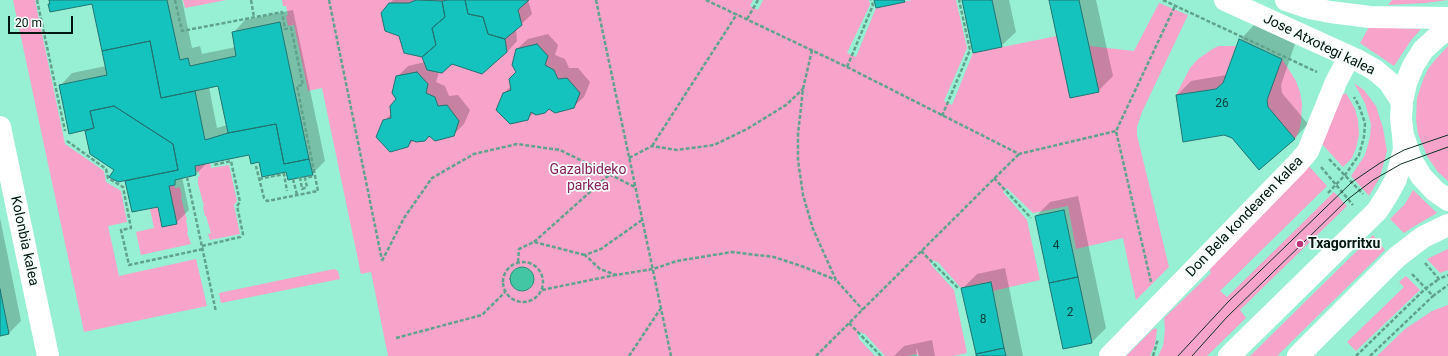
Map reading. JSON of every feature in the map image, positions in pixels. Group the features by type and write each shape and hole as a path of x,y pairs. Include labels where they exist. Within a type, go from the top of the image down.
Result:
{"main road":[{"name":"Jose Atxotegi kalea","path":"1226,0 1374,70 1389,82 1402,102"},
{"name":"Jose Atxotegi kalea","path":"1286,0 1310,8 1370,17 1448,18"},
{"path":"1229,356 1377,211 1388,194 1399,171 1404,150 1401,119 1402,102 1406,83 1413,66 1423,50 1448,28"},
{"name":"Don Bela kondearen kalea","path":"1110,356 1298,164 1308,151 1336,82 1349,57"},
{"name":"Kolonbia kalea","path":"0,127 48,356"},
{"path":"1403,135 1411,159 1422,176 1435,190 1448,200"},
{"path":"1298,356 1397,257 1423,237 1448,225"}],"path":[{"path":"37,0 65,131"},
{"path":"176,0 182,31 282,12 285,29 291,28 303,85 297,86 318,191 267,201 264,198 256,166"},
{"path":"251,0 254,17"},
{"path":"329,0 382,261 404,218 432,178 474,154 517,144 560,150 635,187"},
{"path":"596,0 672,356"},
{"path":"706,0 847,66 942,116 1019,154"},
{"path":"747,19 758,0"},
{"path":"847,66 873,5 871,0"},
{"path":"942,116 970,50 960,0"},
{"path":"1163,0 1336,82 1352,95 1359,106 1365,123 1364,137 1359,155 1346,175 1328,193"},
{"path":"1152,283 1116,131 1175,6"},
{"path":"629,158 652,146 737,14"},
{"path":"812,50 803,89 798,134 798,160 802,195 813,230 836,280 863,310"},
{"path":"652,146 677,150 714,145 747,129 786,105 803,89"},
{"path":"816,356 1019,154 1116,131"},
{"path":"67,141 106,169 108,178 123,187 131,228 120,230 129,265 202,248 240,237 243,234 237,206 240,202 231,161 213,165"},
{"path":"259,179 284,174 287,191"},
{"path":"518,262 519,249 534,242 609,175"},
{"path":"300,177 302,189 307,188 305,178 315,176"},
{"path":"187,177 216,312"},
{"path":"994,178 1031,218"},
{"path":"294,179 297,195"},
{"path":"586,255 601,249 642,220"},
{"path":"534,242 586,255 600,269 616,274"},
{"path":"922,251 958,289"},
{"path":"542,290 616,274 653,269 677,261 732,252 774,257 836,280"},
{"path":"526,261 533,264 543,275 544,283 542,290 533,300 521,302 514,301 505,292 502,280 504,274 507,268 518,262 526,261"},
{"path":"1356,356 1425,289 1439,279"},
{"path":"396,338 482,315 505,292"},
{"path":"1370,356 1433,296"},
{"path":"629,356 661,308"},
{"path":"849,323 882,356"}],"green space":[{"path":"13,0 35,0 65,144 104,171 106,182 121,191 127,222 108,226 119,276 196,259 207,306 84,332"},
{"path":"183,0 226,0 185,8"},
{"name":"Gazalbideko parkea","path":"282,0 753,0 750,6 758,10 763,0 869,0 870,5 847,53 856,57 876,8 912,0 956,0 967,48 944,101 952,105 973,53 1057,36 1070,98 1099,92 1089,46 1134,51 1159,3 1188,15 1142,112 1137,127 1137,135 1169,267 1136,300 1123,238 1076,249 1068,206 1033,213 1007,188 1003,192 1027,220 1040,280 993,291 990,282 961,288 937,261 936,262 934,260 930,263 954,290 967,353 953,356 918,356 917,354 906,356 885,356 864,333 863,334 861,332 857,334 859,337 858,338 875,356 388,356 371,272 361,274 322,88 308,91 294,25 288,26 286,6 283,6"},
{"path":"1392,0 1448,0 1388,5"},
{"path":"1369,27 1421,29 1412,39 1394,66 1360,43"},
{"path":"1219,46 1236,46 1223,83 1216,89 1176,95 1190,68 1198,59"},
{"path":"1448,46 1448,181 1438,172 1427,156 1418,134 1416,119 1417,98 1423,80 1428,69"},
{"path":"1282,59 1296,81 1302,104 1301,122 1295,139 1268,107 1267,100"},
{"path":"1354,83 1364,90 1376,106 1383,128 1387,151 1380,177 1369,196 1351,176 1365,155 1370,137 1371,124 1365,103"},
{"path":"1346,93 1355,109 1358,120 1359,135 1352,158 1343,167 1322,144 1340,96"},
{"path":"210,163 211,168 229,165 237,201 234,205 240,234 210,240 208,234 211,233 205,216 198,184 198,177 200,176 198,171 196,171 195,166"},
{"path":"1307,164 1327,186 1220,291 1227,297 1334,192 1347,206 1240,310 1246,318 1207,356 1158,356 1163,346 1165,330 1164,318 1211,273 1210,271 1214,255"},
{"path":"174,185 175,188 180,187 181,198 187,220 187,233 191,244 141,255 136,232 154,228 150,209 158,207 162,227 177,224 169,186"},
{"path":"1413,190 1437,213 1404,233 1390,219 1405,204"},
{"path":"1373,235 1385,250 1277,356 1250,356"},
{"path":"1448,249 1448,270 1440,273 1427,259"},
{"path":"334,269 338,271 340,279 221,303 219,293"},
{"path":"1406,276 1420,290 1356,351 1347,342 1404,287 1399,282"},
{"path":"1448,305 1448,356 1377,356 1405,329 1432,311"},
{"path":"1156,328 1155,344 1150,356 1126,356 1153,329"}],"shaded area":[{"path":"522,267 531,270 534,279 531,288 522,291 513,288 510,279 513,270"}],"building":[{"path":"49,0 167,0 180,60 188,58 190,66 236,56 232,32 280,22 309,159 284,164 276,124 228,133 218,86 161,98 150,41 102,51 92,4 50,12 48,4 50,4"},
{"path":"416,0 442,1 445,17 432,28 436,45 422,57 404,53 399,36 385,31 381,13 389,3 409,3"},
{"path":"465,0 468,14 483,17 488,34 505,39 507,52 482,74 452,64 442,73 427,70 422,57 436,45 432,28 445,17 442,1"},
{"path":"465,0 529,0 518,10 522,25 505,39 488,34 483,17 468,14"},
{"path":"874,0 904,0 905,2 876,8"},
{"path":"962,0 992,0 1002,47 973,53"},
{"path":"1049,0 1079,0 1099,92 1070,98"},
{"path":"1239,39 1282,59 1267,100 1268,107 1295,139 1259,170 1232,138 1224,135 1183,142 1176,95 1216,89 1223,83"},
{"path":"150,41 161,98 195,91 205,140 228,133 276,124 284,164 309,159 313,175 288,180 286,172 262,177 259,162 251,164 249,155 195,166 196,175 175,180 175,185 169,186 177,224 162,227 158,207 132,212 125,181 178,170 173,144 114,106 90,111 94,128 69,134 59,85 107,75 102,51"},
{"path":"537,44 548,56 545,65 554,70 558,79 567,78 580,93 574,108 555,113 549,109 545,113 536,115 531,112 528,120 510,124 496,110 503,93 511,90 509,79 516,72 512,65 516,49"},
{"path":"417,72 428,84 426,93 435,97 438,106 447,105 459,121 454,136 435,141 429,136 425,141 416,142 411,140 408,147 390,152 376,137 383,120 391,118 390,106 396,99 392,93 396,76"},
{"path":"114,106 173,144 178,170 118,182 109,177 114,170 90,154 85,131 94,128 90,111"},
{"path":"1064,210 1078,277 1049,283 1035,216"},
{"path":"1078,277 1092,343 1063,349 1049,283"},
{"path":"991,282 1004,348 976,354 961,288"},
{"path":"0,289 9,334 0,336"},
{"path":"1004,348 1006,356 976,356 976,354"}],"tram line":[{"path":"1178,356 1228,302 1352,182 1380,163 1404,150 1448,135"},
{"path":"1192,356 1227,317 1348,199 1373,180 1401,164 1448,147"}],"place":[{"name":"Txagorritxu","path":"1300,244"}]}
